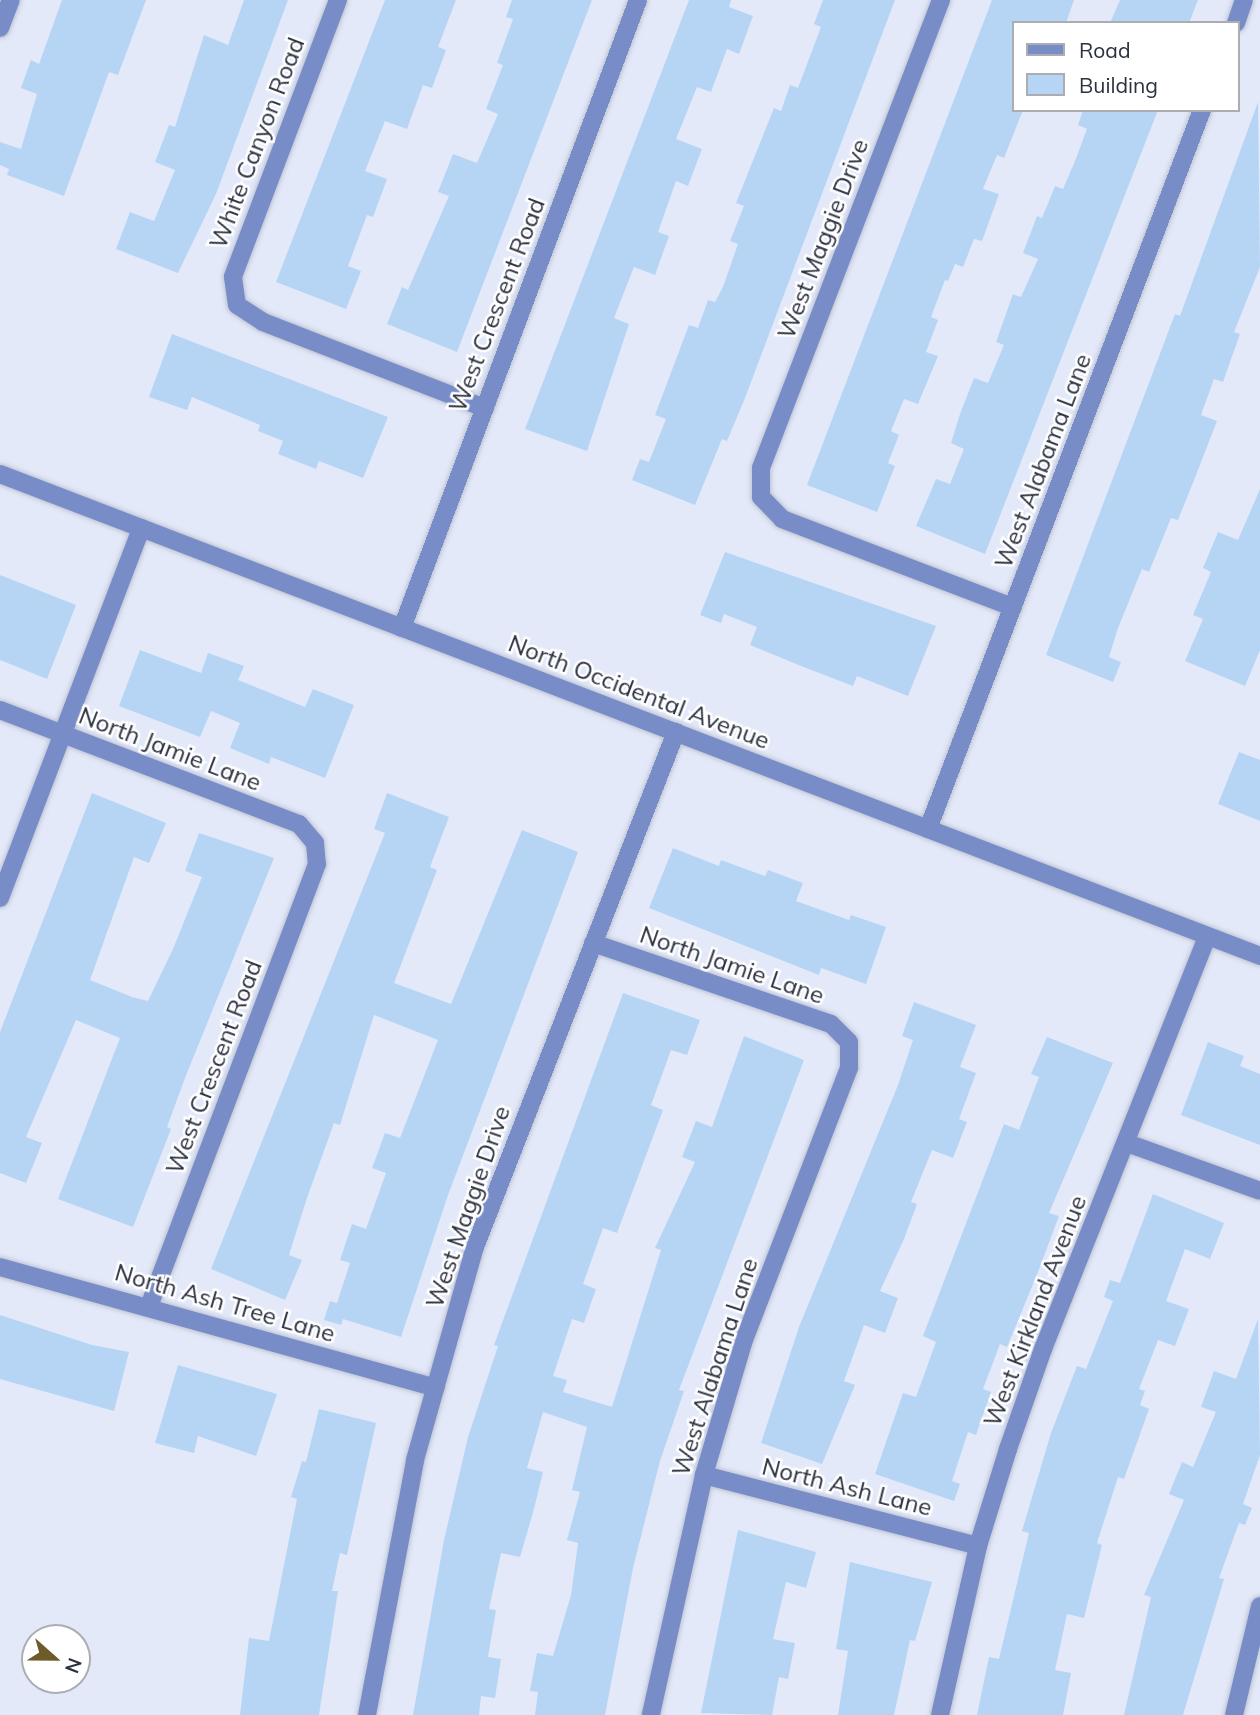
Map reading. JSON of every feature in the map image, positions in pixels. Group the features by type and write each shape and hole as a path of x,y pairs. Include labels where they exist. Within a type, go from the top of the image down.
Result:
{"street":[{"path":"0,28 11,0"},
{"name":"White Canyon Road","path":"338,0 233,277 237,305 263,322 485,408"},
{"name":"West Crescent Road","path":"402,628 638,0"},
{"name":"West Maggie Drive","path":"941,0 761,468 761,497 782,519 1013,607"},
{"path":"1237,21 1244,0"},
{"name":"West Alabama Lane","path":"928,829 1201,112"},
{"name":"North Occidental Avenue","path":"0,474 1260,956"},
{"path":"0,898 141,528"},
{"name":"North Jamie Lane","path":"0,710 299,824 315,843"},
{"name":"West Maggie Drive","path":"367,1715 396,1549 435,1388 475,1247 676,732"},
{"name":"West Crescent Road","path":"149,1306 317,864 315,843"},
{"name":"West Kirkland Avenue","path":"940,1715 978,1546 1043,1349 1207,936"},
{"name":"North Jamie Lane","path":"593,943 831,1024 849,1042"},
{"name":"West Alabama Lane","path":"651,1715 704,1475 743,1343 849,1068 849,1042"},
{"path":"1127,1143 1260,1191"},
{"name":"North Ash Tree Lane","path":"0,1267 149,1306 435,1388"},
{"name":"North Ash Lane","path":"704,1475 978,1546"},
{"path":"1234,1715 1260,1606"}],"building":[{"path":"62,0 146,0 118,75 109,72 64,196 7,175 9,169 0,165 0,142 21,149 37,94 21,88 31,60 39,64"},
{"path":"244,0 288,0 216,194 178,273 116,249 130,212 154,221 175,170 155,162 169,125 175,127 204,35 228,45"},
{"path":"385,0 456,0 438,47 446,50 432,88 423,85 407,129 385,121 365,171 387,179 373,217 367,215 348,266 361,271 346,309 276,282"},
{"path":"512,0 592,0 457,352 387,324 402,287 408,290 449,196 438,192 453,154 477,163 498,114 486,109 503,65 497,63 513,19 506,17"},
{"path":"689,0 731,0 729,7 753,16 739,54 727,49 711,92 697,87 676,139 702,149 688,186 676,181 658,232 669,236 655,275 634,267 614,318 629,324 587,451 525,429"},
{"path":"823,0 895,0 745,398 727,441 722,439 695,505 632,480 640,459 649,462 666,419 655,415 689,325 698,328 708,300 715,302 723,287 738,244 730,241 744,206 736,203 774,108 781,111 790,85 798,88 821,27 814,24"},
{"path":"992,0 1074,0 1067,21 1012,21 1012,112 1022,112 1004,158 997,155 983,189 999,194 982,241 974,239 963,267 955,264 948,281 945,280 931,317 938,320 926,352 938,356 918,404 904,399 891,431 899,435 888,463 895,466 877,512 807,485"},
{"path":"1120,0 1198,0 1190,21 1111,21"},
{"path":"1258,102 1260,267 1234,332 1240,334 1223,382 1214,379 1201,415 1217,421 1196,475 1178,520 1171,518 1149,572 1142,569 1118,628 1109,657 1121,662 1113,682 1046,655 1175,314 1180,316"},
{"path":"1082,112 1157,112 985,554 916,526 936,479 950,484 964,449 951,443 960,414 974,378 988,383 1004,345 996,342 1013,294 1021,297 1038,259 1023,253 1037,216 1042,218 1055,186 1063,189 1087,129 1078,125"},
{"path":"172,334 388,417 363,478 319,461 316,469 278,454 283,441 258,431 260,425 192,397 187,410 149,397"},
{"path":"1260,489 1260,650 1245,686 1185,661 1203,619 1193,615 1211,572 1203,568 1218,532 1238,540"},
{"path":"725,552 936,626 908,696 857,676 853,686 806,668 750,645 757,627 724,614 721,623 700,615"},
{"path":"0,575 76,605 47,679 0,660"},
{"path":"140,650 201,673 208,653 244,666 238,680 305,707 313,689 354,705 325,778 271,757 269,764 230,748 240,723 211,711 200,737 119,706"},
{"path":"1239,752 1260,760 1260,821 1218,804"},
{"path":"92,793 166,823 149,863 134,857 90,980 132,997 148,1001 173,949 202,877 185,871 199,833 274,858 185,1078 167,1127 171,1129 133,1227 58,1199 120,1038 76,1020 26,1137 42,1143 26,1183 0,1173 0,1032"},
{"path":"387,793 449,817 430,867 437,870 394,983 451,1004 522,830 578,852 448,1195 401,1337 343,1319 341,1325 324,1320 330,1301 337,1303 350,1263 340,1260 352,1224 366,1229 386,1173 372,1168 385,1133 400,1138 438,1040 374,1015 340,1125 334,1123 289,1255 302,1260 285,1300 211,1269 385,833 374,829"},
{"path":"673,848 719,866 721,860 765,876 768,870 803,883 796,901 849,920 851,915 886,927 866,984 821,968 819,975 649,908"},
{"path":"623,993 700,1020 687,1055 671,1050 651,1105 663,1110 617,1233 603,1228 583,1284 596,1289 584,1323 572,1319 553,1376 567,1380 563,1392 612,1407 661,1250 655,1248 695,1162 682,1157 696,1121 712,1127 744,1036 804,1060 679,1390 684,1391 660,1461 633,1568 605,1715 535,1715 538,1692 530,1691 537,1653 553,1656 571,1595 578,1543 567,1540 580,1492 572,1490 587,1427 543,1412 527,1468 543,1472 534,1509 520,1557 501,1553 489,1609 496,1610 488,1657 501,1659 495,1698 481,1696 479,1715 413,1715 444,1540 468,1437 498,1346 494,1345"},
{"path":"914,1002 976,1025 960,1067 976,1073 959,1119 967,1122 953,1158 932,1150 911,1202 917,1204 880,1291 898,1298 885,1333 864,1325 844,1381 855,1385 822,1464 761,1443 799,1327 898,1085 913,1040 902,1036"},
{"path":"1047,1037 1113,1063 1049,1213 1059,1216 1038,1272 1007,1347 1000,1344 983,1389 991,1392 976,1435 968,1432 952,1481 960,1484 954,1501 875,1474 903,1393 916,1397 936,1342 923,1336 1004,1124 1019,1130 1039,1077 1031,1074"},
{"path":"1208,1042 1244,1056 1240,1066 1260,1074 1260,1145 1181,1115"},
{"path":"1153,1194 1224,1223 1210,1259 1185,1249 1166,1301 1189,1309 1175,1346 1158,1340 1139,1389 1145,1391 1140,1405 1149,1409 1124,1479 1118,1477 1097,1543 1102,1545 1084,1618 1067,1614 1055,1670 1071,1673 1063,1715 977,1715 989,1657 999,1659 1029,1533 1022,1531 1051,1433 1077,1366 1086,1369 1113,1301 1104,1297 1110,1280 1120,1283"},
{"path":"0,1315 92,1345 129,1352 114,1411 0,1379"},
{"path":"1258,1319 1260,1455 1243,1504 1252,1508 1245,1525 1239,1523 1219,1578 1224,1579 1183,1715 1124,1715 1151,1597 1144,1595 1184,1500 1169,1494 1182,1462 1193,1467 1216,1412 1201,1407 1214,1371 1236,1379"},
{"path":"178,1365 277,1394 256,1456 198,1436 194,1453 155,1443"},
{"path":"319,1409 376,1423 347,1555 340,1553 332,1591 338,1591 319,1715 240,1715 249,1638 269,1641 297,1499 291,1497 302,1461 306,1462"},
{"path":"738,1530 816,1552 806,1588 786,1582 773,1639 795,1643 788,1679 779,1677 772,1715 701,1713"},
{"path":"850,1562 932,1582 915,1641 910,1640 894,1715 838,1715 848,1651 836,1649"}]}
